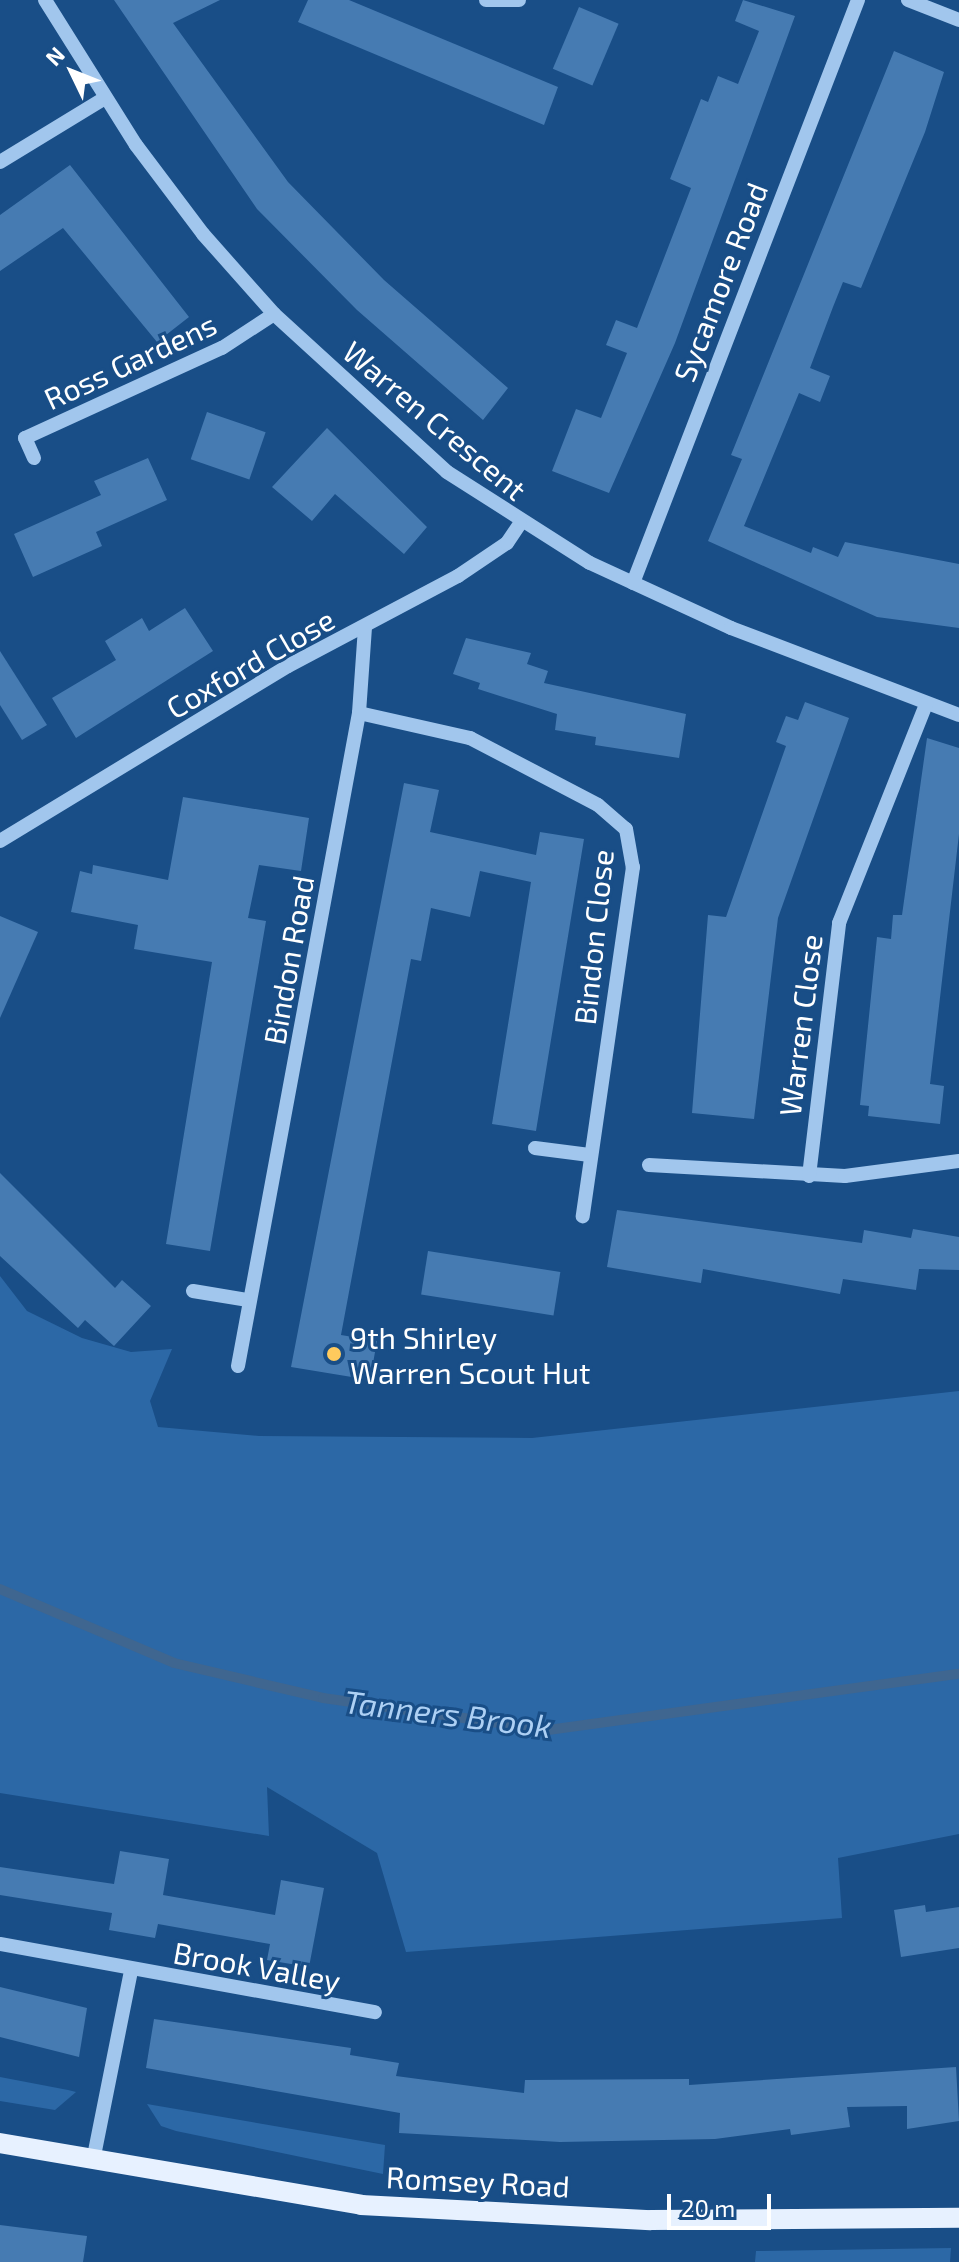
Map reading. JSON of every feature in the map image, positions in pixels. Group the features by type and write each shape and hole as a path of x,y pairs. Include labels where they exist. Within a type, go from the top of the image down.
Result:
{"main road":[{"name":"Romsey Road","path":"0,2143 361,2205 651,2220 959,2218"}],"street":[{"name":"Warren Crescent","path":"45,0 105,98 203,234 274,314 431,458 520,524 633,583 959,715"},
{"path":"486,0 519,0"},
{"name":"Sycamore Road","path":"633,583 858,0"},
{"path":"908,0 959,20"},
{"path":"0,162 105,98"},
{"name":"Ross Gardens","path":"34,458 25,438 222,348 274,314"},
{"name":"Coxford Close","path":"0,841 248,691 491,556 520,524"},
{"name":"Bindon Road","path":"238,1366 359,713 365,628"},
{"name":"Warren Close","path":"809,1176 836,933 926,704"},
{"name":"Bindon Close","path":"359,713 470,738 598,805 626,829 633,867 583,1216"},
{"path":"535,1148 590,1155"},
{"path":"649,1165 809,1176 959,1161"},
{"path":"193,1291 248,1300"},
{"name":"Brook Valley","path":"0,1944 131,1971 375,2012"},
{"name":"Brook Valley","path":"93,2161 131,1971"}],"shaded area":[{"path":"0,1276 27,1311 82,1338 131,1352 172,1349 150,1401 158,1427 259,1436 532,1438 959,1391 959,1834 838,1858 842,1918 406,1952 377,1853 267,1787 269,1836 0,1793"},
{"path":"0,2077 76,2092 55,2110 0,2101"},
{"path":"147,2104 385,2145 383,2174 176,2131 161,2126"},
{"path":"951,2248 950,2262 755,2262 756,2251"}],"building":[{"path":"114,0 220,0 173,23 288,182 384,280 508,388 483,420 357,310 257,209"},
{"path":"308,0 349,0 558,87 544,125 298,22"},
{"path":"743,0 795,16 675,343 609,493 552,471 576,409 601,418 627,353 606,345 616,320 637,328 691,188 670,179 701,99 708,102 718,76 738,84 759,31 735,21"},
{"path":"579,7 619,24 592,85 553,69"},
{"path":"894,51 944,72 925,132 861,288 843,282 810,368 830,376 820,402 799,393 744,526 811,553 813,547 838,557 845,542 959,564 959,628 877,617 708,541 742,459 731,455"},
{"path":"70,165 189,317 157,342 63,228 0,271 0,215"},
{"path":"207,412 266,432 249,479 191,459"},
{"path":"327,428 427,527 404,554 335,494 312,521 272,487"},
{"path":"148,458 167,500 96,532 102,546 33,577 14,534 101,495 94,481"},
{"path":"185,608 213,651 76,738 52,698 116,660 105,641 142,618 149,631"},
{"path":"466,638 531,653 527,664 548,671 544,683 686,714 679,758 595,745 596,737 555,730 557,714 478,689 480,683 453,674"},
{"path":"0,651 47,725 22,740 0,705"},
{"path":"805,702 849,718 778,918 754,1119 692,1113 708,915 726,917 786,746 776,742 786,716 798,720"},
{"path":"927,738 959,748 959,834 930,1084 944,1086 940,1124 868,1116 869,1106 860,1105 877,937 891,939 893,915 902,915"},
{"path":"404,783 439,790 430,832 536,855 540,832 584,839 536,1131 492,1124 531,882 480,871 470,917 431,908 421,961 411,959 341,1335 377,1341 370,1380 291,1367"},
{"path":"183,797 309,818 301,871 259,865 248,918 266,921 210,1251 166,1244 212,962 134,949 138,925 71,912 80,871 92,874 93,865 168,880"},
{"path":"0,916 38,932 0,1018"},
{"path":"0,1173 115,1288 122,1280 151,1306 114,1346 85,1320 78,1328 0,1256"},
{"path":"617,1210 862,1243 864,1230 911,1238 913,1229 959,1237 959,1270 919,1269 916,1290 843,1279 840,1294 703,1269 701,1283 607,1267"},
{"path":"428,1251 560,1272 553,1315 421,1294"},
{"path":"120,1851 169,1859 163,1895 275,1915 281,1880 324,1888 309,1967 267,1960 270,1944 158,1924 155,1938 109,1930 112,1913 0,1895 0,1867 114,1884"},
{"path":"925,1905 926,1912 959,1907 959,1948 901,1957 894,1910"},
{"path":"0,1987 87,2008 79,2057 0,2037"},
{"path":"154,2019 351,2048 350,2055 399,2063 396,2076 524,2093 525,2080 689,2079 689,2085 956,2067 959,2121 907,2129 907,2106 847,2107 850,2127 791,2135 790,2129 715,2139 560,2142 399,2133 400,2113 146,2068"},
{"path":"0,2225 87,2236 83,2262 0,2262"}],"waterway":[{"name":"Tanners Brook","path":"0,1589 174,1663 323,1698 548,1730 959,1674"}],"place":[{"name":"9th Shirley Warren Scout Hut","path":"334,1354"}]}
